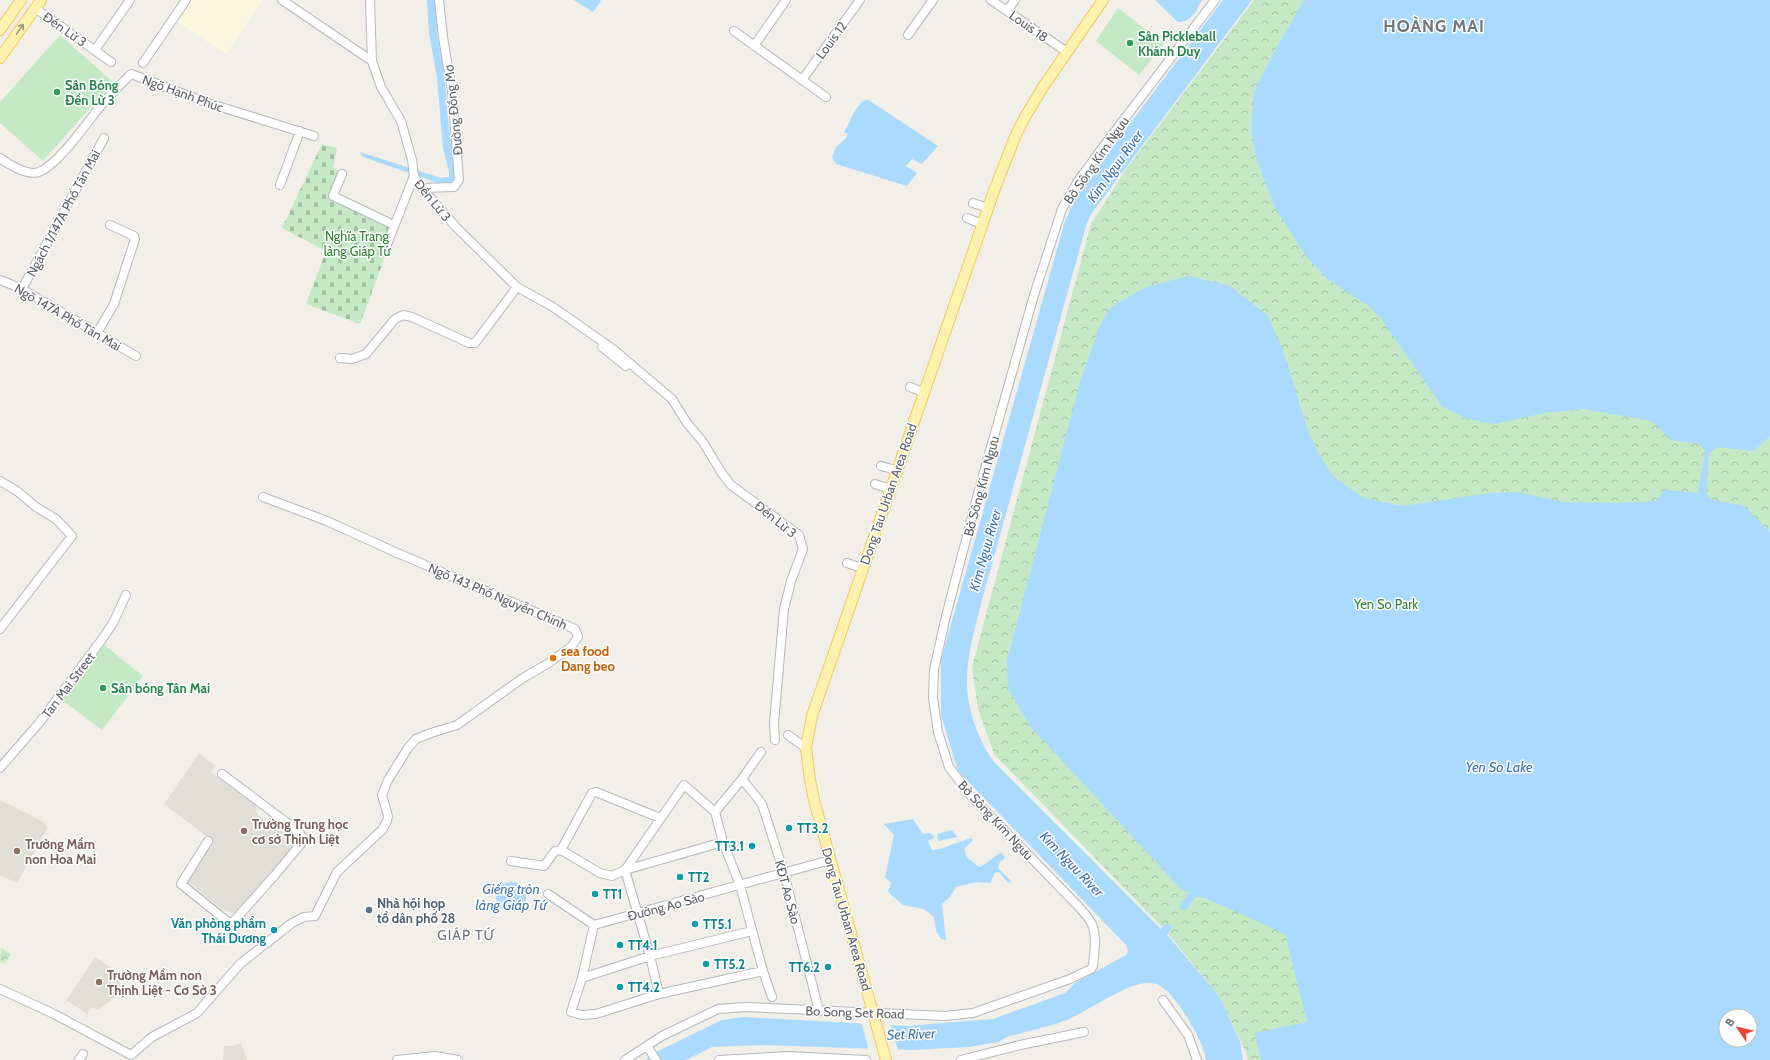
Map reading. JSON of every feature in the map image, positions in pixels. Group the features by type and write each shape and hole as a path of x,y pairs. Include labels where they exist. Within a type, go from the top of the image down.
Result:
{"main road":[{"path":"0,30 21,0"},
{"name":"Dong Tau Urban Area Road","path":"885,1056 811,787 806,748 812,716 982,224 1015,137 1043,87 1103,0"},
{"path":"0,58 38,4"}],"street":[{"name":"Đền Lừ 3","path":"95,50 130,0"},
{"path":"143,63 186,0"},
{"path":"282,0 372,61"},
{"name":"Đền Lừ 3","path":"370,0 372,61 381,86 401,121 414,176 422,188 456,226 517,287 553,307 613,350 672,399 687,423 703,442 721,472 731,485 799,535 803,548 791,581 784,609 774,722 775,740"},
{"name":"Đường Đồng Mơ","path":"422,188 454,187 459,180 452,91 443,37 439,0"},
{"path":"754,46 786,0"},
{"name":"Louis 12","path":"802,80 860,0"},
{"path":"908,35 933,0"},
{"name":"Louis 18","path":"991,0 1067,52"},
{"path":"1007,11 1015,0"},
{"name":"Bờ Sông Kim Ngưu","path":"1092,969 1095,943 1094,927 1078,906 970,795 949,767 938,732 933,698 934,670 945,620 982,479 1034,295 1062,208 1078,181 1215,0"},
{"name":"Đền Lừ 3","path":"38,4 111,62"},
{"path":"734,31 826,97"},
{"name":"Ngõ Hạnh Phúc","path":"0,158 29,173 39,172 57,159 105,101 131,74 205,102 314,136"},
{"path":"280,185 300,131"},
{"name":"Ngách 1/147A Phố Tân Mai","path":"22,289 104,138"},
{"path":"342,174 333,196 394,225"},
{"path":"384,252 414,176"},
{"path":"973,203 988,208"},
{"path":"967,218 982,224"},
{"path":"97,333 114,304 135,239 134,236 110,225"},
{"name":"Ngõ 147A Phố Tân Mai","path":"0,280 22,289 136,356"},
{"path":"340,358 352,358 366,354 395,319 403,315 412,317 469,343 475,343 517,287"},
{"path":"910,387 924,392"},
{"path":"882,466 896,470"},
{"path":"0,481 17,491 36,507 56,519 72,536 0,629"},
{"path":"875,484 890,489"},
{"name":"Ngõ 143 Phố Nguyễn Chính","path":"130,1058 152,1037 197,1013 240,964 292,923 304,918 315,916 337,872 385,826 388,816 382,795 388,780 408,748 416,739 457,725 522,678 548,664 570,647 578,637 575,629 327,521 263,497"},
{"path":"847,563 862,568"},
{"name":"Tan Mai Street","path":"1,766 39,723 103,638 113,623 126,596"},
{"path":"788,734 806,748"},
{"path":"715,812 742,779 760,752"},
{"path":"208,841 181,884 228,922 233,922 304,840 298,832 222,774"},
{"name":"KĐT Ao Sào","path":"742,779 762,804 784,873 819,1011"},
{"path":"625,870 684,785 715,812 723,842 740,886 763,971 772,998"},
{"path":"561,850 592,793 596,792 660,818"},
{"path":"511,861 544,866 555,851 561,850 600,873 612,876 625,870 723,842"},
{"name":"Đường Ao Sào","path":"594,925 830,860"},
{"path":"625,870 650,956 659,994"},
{"path":"548,894 594,925 582,978 571,1012 582,1015 596,1014 659,994 763,971"},
{"path":"582,978 650,956 752,931"},
{"name":"Bo Song Set Road","path":"625,1060 681,1026 718,1009 745,1007 874,1016 945,1016 973,1013 1070,979 1092,969"},
{"path":"0,989 54,1014 130,1058"},
{"path":"1163,1000 1188,1035 1197,1060"},
{"path":"962,1060 1020,1045 1084,1032"},
{"path":"647,1046 654,1057"},
{"path":"398,1060 435,1056 458,1060"},
{"path":"719,1060 788,1056 866,1060"}],"shaded area":[{"path":"190,0 262,0 226,54 176,21"},
{"name":"Trường Trung học cơ sở Thịnh Liệt","path":"199,753 215,766 211,772 256,806 257,814 272,826 281,824 297,836 297,842 236,913 224,911 188,882 187,876 210,839 164,804"},
{"name":"Trường Mầm non Hoa Mai","path":"0,800 42,821 48,827 17,883 0,875"},
{"name":"Trường Mầm non Thịnh Liệt - Cơ Sở 3","path":"95,957 118,973 122,992 98,1010 92,1007 87,1014 66,1000"},
{"path":"241,1043 247,1060 223,1060 224,1046 232,1046"}],"green space":[{"name":"Yen So Lake","path":"1254,0 1770,0 1770,1060 1248,1060 1246,1052 1219,996 1165,930 994,754 978,709 972,667 1091,224 1127,168"},
{"name":"Sân Pickleball Khánh Duy","path":"1118,8 1164,44 1139,75 1096,41"},
{"name":"Sân Bóng Đền Lừ 3","path":"60,35 113,82 43,161 0,123 0,102"},
{"name":"Nghĩa Trang làng Giáp Tứ","path":"322,144 337,148 333,167 341,173 332,196 396,227 360,324 306,304 326,251 282,228"},
{"name":"Sân bóng Tân Mai","path":"104,645 143,676 102,730 62,700"},
{"path":"1,948 11,954 4,964 0,962"}],"water":[{"path":"427,0 436,0 437,34 443,62 449,130 456,175 451,184 444,185 363,157 360,152 441,178 449,177 449,171 443,148 437,78 429,33"},
{"path":"574,0 600,0 601,1 593,12"},
{"path":"1155,0 1202,0 1190,18 1183,22 1178,22"},
{"path":"1223,0 1252,0 1091,214 1086,226 982,600 970,649 967,669 967,689 971,712 978,734 995,763 1169,937 1219,996 1240,1041 1243,1060 1206,1060 1200,1042 1188,1018 1180,1007 1165,989 1155,984 1146,983 1138,984 1118,992 1077,1015 1061,1022 1007,1037 998,1042 969,1047 912,1050 762,1045 712,1047 686,1060 646,1060 656,1052 722,1020 743,1017 907,1026 993,1019 1065,993 1075,983 1126,955 1128,951 1126,945 958,771 941,715 941,660 1065,221 1077,194"},
{"name":"Yen So Lake","path":"1304,0 1770,0 1770,436 1754,451 1717,447 1709,454 1706,492 1710,499 1744,506 1770,532 1770,1060 1261,1060 1255,1033 1307,1022 1285,934 1212,901 1182,890 1030,726 1008,689 1007,661 1080,382 1100,325 1111,307 1146,287 1189,276 1230,286 1268,316 1285,356 1307,428 1318,453 1333,476 1363,498 1403,506 1490,493 1516,492 1564,502 1617,503 1656,501 1665,490 1698,493 1705,450 1699,444 1671,440 1652,421 1583,409 1544,413 1494,424 1467,419 1442,406 1382,320 1370,307 1326,278 1305,255 1274,206 1256,158 1251,129 1254,92 1274,52"},
{"path":"867,99 938,146 922,164 912,159 906,166 917,173 907,186 836,164 832,158 836,147 846,138 848,134 844,132 856,109"},
{"path":"913,819 923,834 929,833 933,835 934,838 928,841 932,850 940,849 971,838 973,840 964,849 967,857 979,867 1000,853 1003,854 1005,858 1000,862 998,868 1011,881 1008,883 999,872 995,873 990,883 976,882 956,887 950,897 942,904 946,940 941,939 936,931 934,917 924,909 903,905 888,892 891,883 885,877 894,835 884,824"},
{"path":"952,830 957,837 938,841 937,834"},
{"name":"Giếng tròn làng Giáp Tứ","path":"511,882 521,887 526,897 521,907 511,912 501,907 496,897 501,887"}],"pier":[{"path":"861,1021 890,1023 898,1050 869,1050"}],"waterway":[{"path":"1184,906 1193,894"},
{"path":"1157,941 1167,928"}],"place":[{"name":"Sân Pickleball Khánh Duy","path":"1130,43"},
{"name":"Sân Bóng Đền Lừ 3","path":"57,92"},
{"name":"sea food Dang beo","path":"553,658"},
{"name":"Sân bóng Tân Mai","path":"103,688"},
{"name":"TT3.2","path":"789,828"},
{"name":"Trường Trung học cơ sở Thịnh Liệt","path":"244,831"},
{"name":"TT3.1","path":"752,846"},
{"name":"Trường Mầm non Hoa Mai","path":"17,851"},
{"name":"TT2","path":"680,877"},
{"name":"TT1","path":"595,894"},
{"name":"Nhà hội họp tổ dân phố 28","path":"369,910"},
{"name":"TT5.1","path":"695,924"},
{"name":"Văn phòng phẩm Thái Dương","path":"274,930"},
{"name":"TT4.1","path":"620,945"},
{"name":"TT5.2","path":"706,964"},
{"name":"TT6.2","path":"828,967"},
{"name":"Trường Mầm non Thịnh Liệt - Cơ Sở 3","path":"99,982"},
{"name":"TT4.2","path":"620,987"}],"district":[{"name":"HOÀNG MAI","path":"1434,26"},
{"name":"GIÁP TỨ","path":"466,935"}],"water label":[{"name":"Kim Nguu River","path":"1115,166"},
{"name":"Kim Nguu River","path":"985,550"},
{"name":"Kim Nguu River","path":"1072,864"},
{"name":"Set River","path":"911,1034"}],"park label":[{"name":"Yen So Park","path":"1386,604"}]}
